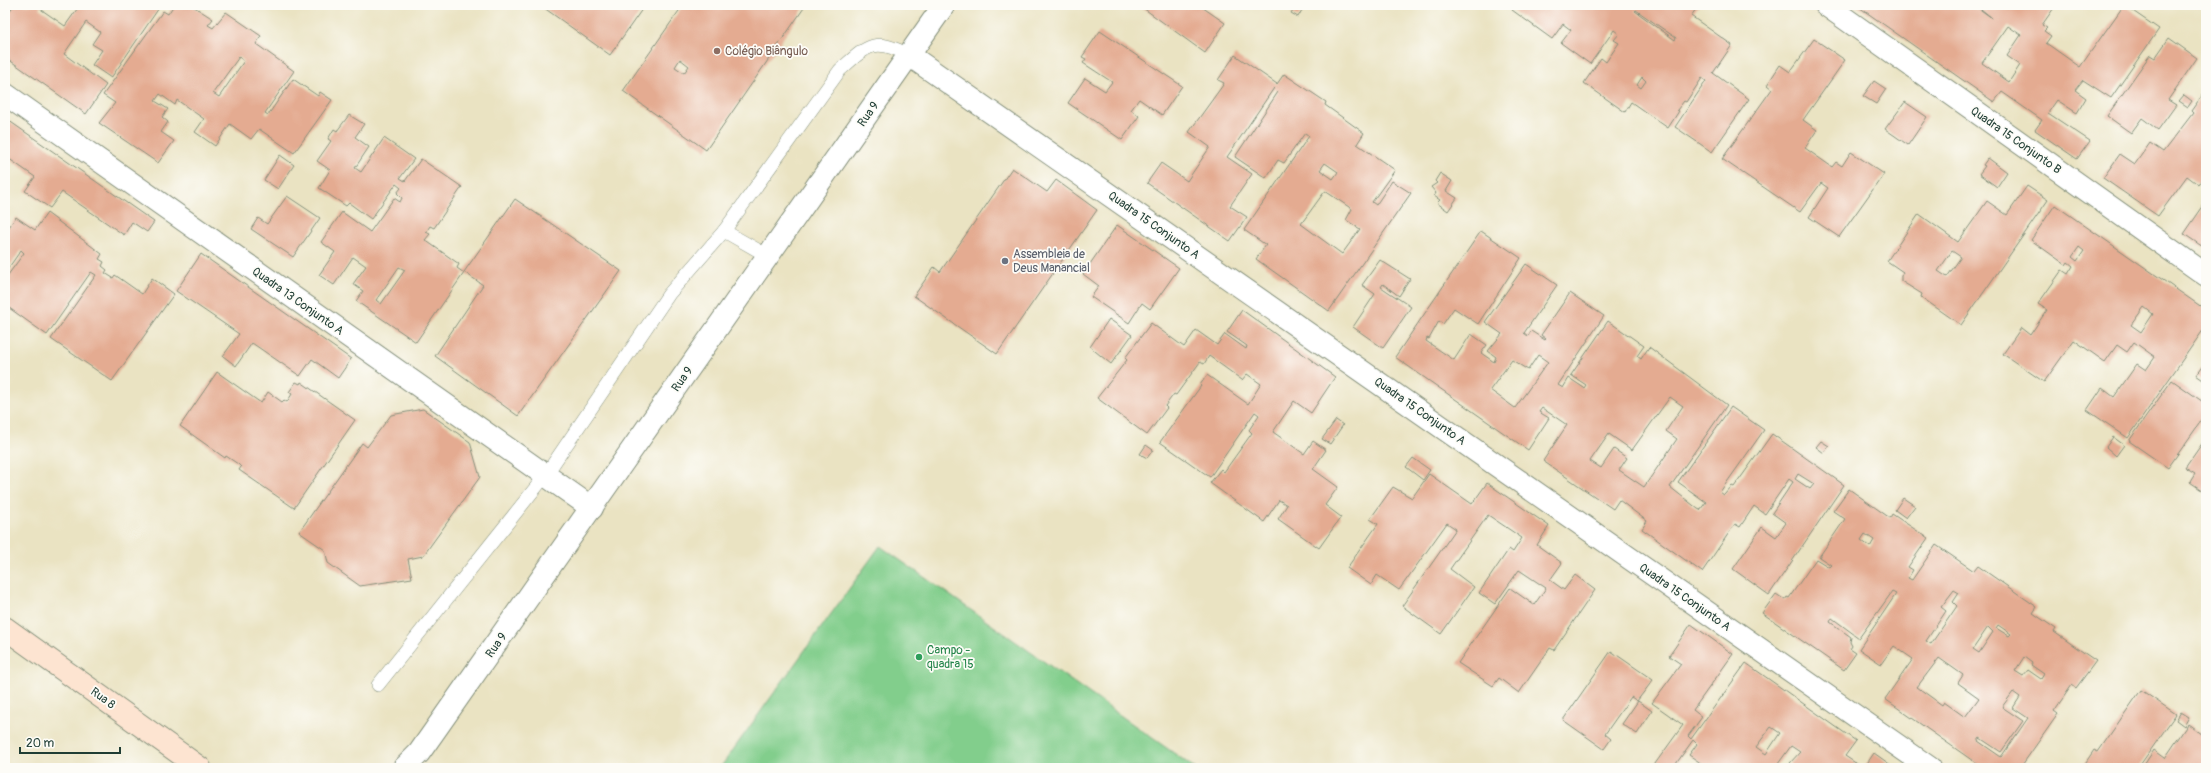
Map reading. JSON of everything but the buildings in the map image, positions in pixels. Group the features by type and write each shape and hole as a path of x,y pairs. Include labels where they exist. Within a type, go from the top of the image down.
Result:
{"main road":[{"name":"Rua 8","path":"5,628 200,768"}],"street":[{"name":"Rua 9","path":"404,768 417,761 944,5"},
{"name":"Quadra 15 Conjunto B","path":"1826,5 2206,275"},
{"name":"Quadra 15 Conjunto A","path":"909,55 1930,768"},
{"name":"Quadra 13 Conjunto A","path":"5,94 592,508"}],"lane":[{"path":"378,685 545,476 669,294 724,231 840,70 865,50 876,45 890,45 909,55"},
{"path":"724,231 768,256"}],"green space":[{"name":"Campo - quadra 15","path":"880,546 1195,768 720,768"}],"place":[{"name":"Colégio Biângulo","path":"717,51"},
{"name":"Assembleia de Deus Manancial","path":"1005,261"},
{"name":"Campo - quadra 15","path":"919,657"}]}
